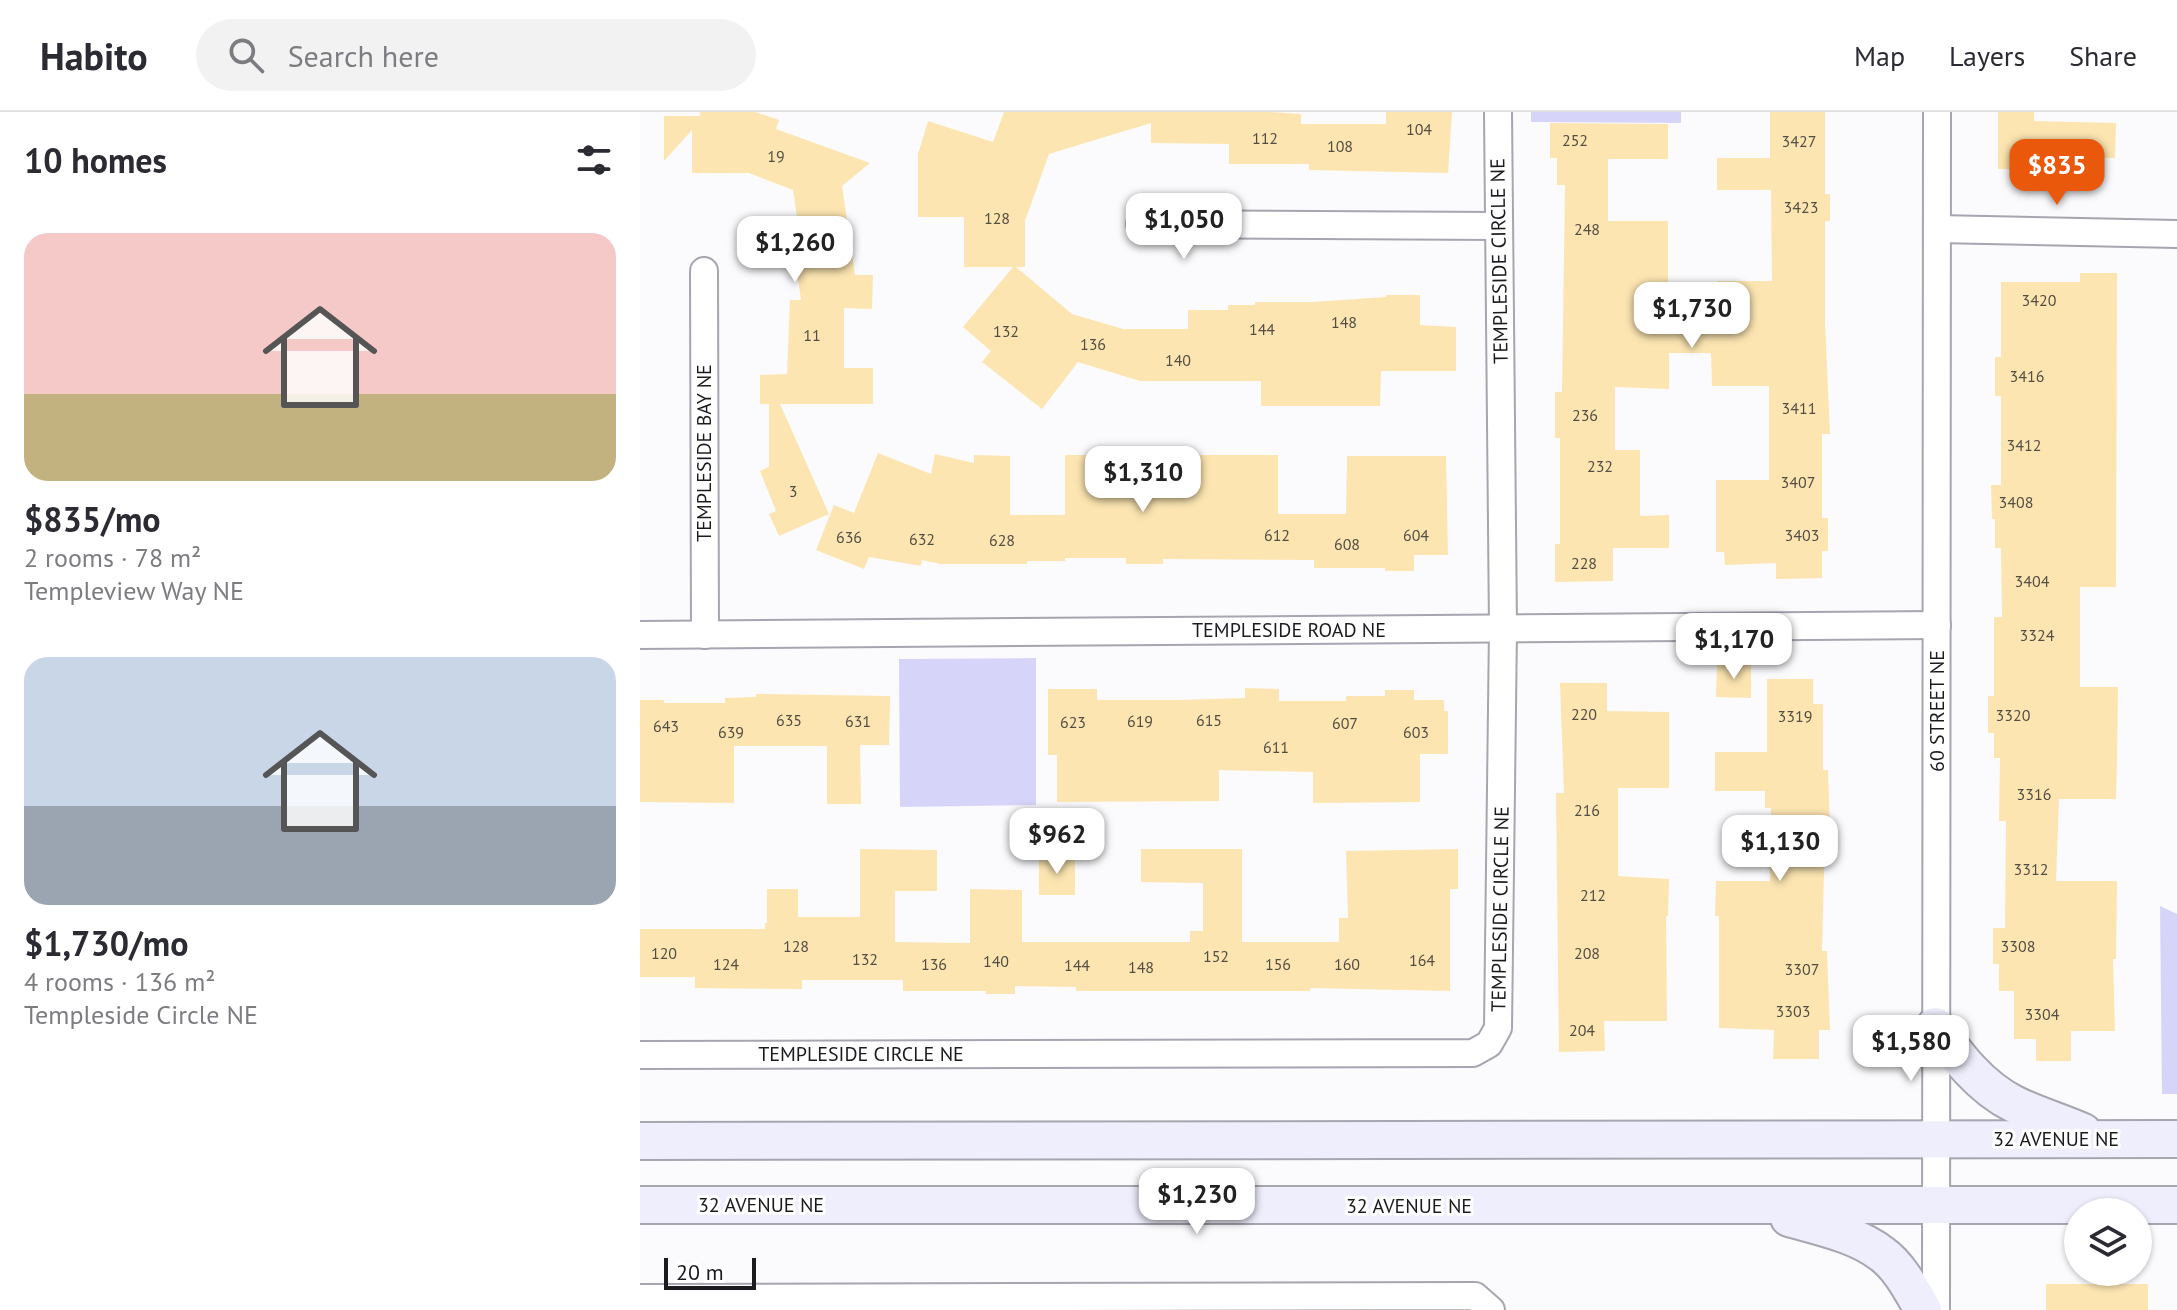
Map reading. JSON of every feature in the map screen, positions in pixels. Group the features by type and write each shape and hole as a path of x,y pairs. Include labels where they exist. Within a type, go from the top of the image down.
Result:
{"main road":[{"path":"1935,1026 1981,1081 2013,1103 2104,1139"},
{"name":"32 AVENUE NE","path":"640,1141 2177,1139"},
{"name":"32 AVENUE NE","path":"640,1205 2177,1205"},
{"path":"1753,1206 1857,1239 1885,1255 1923,1310"}],"street":[{"name":"TEMPLESIDE CIRCLE NE","path":"640,1055 1473,1053 1489,1044 1498,1028 1503,628 1498,112"},
{"name":"60 STREET NE","path":"1936,1310 1937,112"},
{"path":"1140,224 1498,226"},
{"path":"1937,229 2177,234"},
{"name":"TEMPLESIDE BAY NE","path":"704,271 705,635"},
{"name":"TEMPLESIDE ROAD NE","path":"640,635 1937,625"},
{"path":"640,1298 1475,1296 1491,1310"}],"shaded area":[{"path":"1531,112 1681,112 1681,123 1531,122"},
{"path":"1036,658 1036,805 900,807 899,659"},
{"path":"2160,906 2177,914 2177,1094 2162,1094"}],"building":[{"path":"700,112 755,112 779,120 776,129 870,163 842,186 855,275 873,275 872,309 844,308 844,368 873,368 873,404 780,404 829,514 779,536 769,514 776,511 760,471 769,467 769,404 760,404 760,375 787,374 790,300 801,300 792,238 800,237 793,190 749,173 692,173 692,130 664,161 664,116 700,116"},
{"path":"1004,112 1269,112 1301,114 1301,124 1386,124 1386,112 1452,112 1448,173 1309,170 1309,164 1229,164 1229,144 1151,143 1151,123 1049,154 1025,221 1025,267 1016,267 1072,314 1123,329 1188,329 1188,310 1228,310 1228,305 1420,295 1420,325 1456,327 1456,371 1381,371 1380,406 1261,406 1261,381 1140,381 1078,362 1042,409 982,362 991,351 963,327 1013,267 964,267 964,217 918,217 918,154 928,121 993,142"},
{"path":"1770,112 1825,112 1825,194 1830,194 1830,221 1825,221 1825,322 1830,434 1822,434 1822,518 1828,518 1828,551 1822,551 1822,578 1776,579 1776,563 1725,565 1724,552 1716,552 1716,480 1769,480 1769,386 1712,386 1711,353 1669,353 1669,389 1615,387 1615,450 1640,450 1640,516 1669,515 1669,548 1613,548 1613,581 1555,582 1555,544 1560,544 1560,438 1555,438 1555,392 1562,392 1565,185 1557,185 1557,158 1550,158 1550,123 1668,124 1668,159 1608,159 1608,221 1668,221 1668,283 1717,284 1717,281 1772,281 1771,190 1717,190 1717,158 1770,158"},
{"path":"1998,112 2034,112 2034,121 2116,123 2115,158 2063,157 2063,183 2019,183 2019,169 1998,169"},
{"path":"2080,273 2117,273 2116,587 2080,587 2080,687 2118,687 2116,799 2059,799 2056,881 2117,881 2116,959 2113,959 2115,1031 2071,1031 2071,1061 2036,1061 2036,1039 2014,1039 2014,991 1999,991 1999,964 1993,964 1993,928 2005,928 2006,821 1999,821 2000,758 1994,758 1994,733 1988,733 1988,696 1994,696 1994,617 2002,617 2001,548 1995,548 1991,485 2001,485 2001,396 1995,396 1995,357 2001,357 2001,282 2080,282"},
{"path":"878,453 931,474 935,454 974,463 974,455 1010,456 1010,515 1065,515 1065,455 1278,455 1278,514 1346,514 1347,456 1446,456 1448,555 1414,555 1414,571 1314,568 1314,560 1163,559 1163,564 1126,564 1126,558 1065,558 1065,561 1027,561 1027,564 940,564 922,560 921,566 869,557 864,569 816,550 834,505 854,513"},
{"path":"1717,664 1751,664 1751,698 1716,697"},
{"path":"1767,679 1813,679 1813,704 1823,704 1823,770 1828,770 1830,834 1825,834 1822,951 1827,951 1830,1030 1819,1030 1819,1059 1773,1059 1774,1030 1719,1028 1716,881 1770,881 1771,808 1765,808 1765,791 1715,791 1715,752 1767,752"},
{"path":"1560,683 1607,683 1607,711 1669,712 1669,788 1618,788 1618,876 1669,879 1666,916 1667,1021 1604,1021 1605,1051 1559,1052 1556,793 1564,793"},
{"path":"1245,688 1279,689 1279,701 1346,701 1346,696 1385,696 1385,690 1414,690 1414,700 1444,700 1444,711 1448,711 1448,754 1420,754 1420,802 1313,803 1313,772 1219,770 1219,801 1057,802 1057,755 1048,755 1048,689 1097,689 1097,700 1179,700 1245,698"},
{"path":"756,694 890,696 889,745 860,745 861,804 827,804 827,746 734,746 734,803 640,802 640,700 725,703 725,698 756,697"},
{"path":"860,849 937,850 937,891 895,891 895,942 970,943 970,889 1022,890 1022,942 1190,942 1190,931 1203,931 1203,883 1141,882 1141,849 1242,849 1242,942 1339,942 1339,918 1348,918 1346,851 1458,849 1458,889 1450,889 1450,991 1310,988 1310,991 1076,991 1076,987 1015,986 1015,994 986,994 986,991 903,991 903,980 802,980 802,989 695,988 695,977 640,977 640,929 765,929 767,889 798,889 798,917 860,917"},
{"path":"1039,857 1075,857 1075,895 1039,895"},
{"path":"2046,1284 2148,1286 2148,1310 2046,1310"}]}
